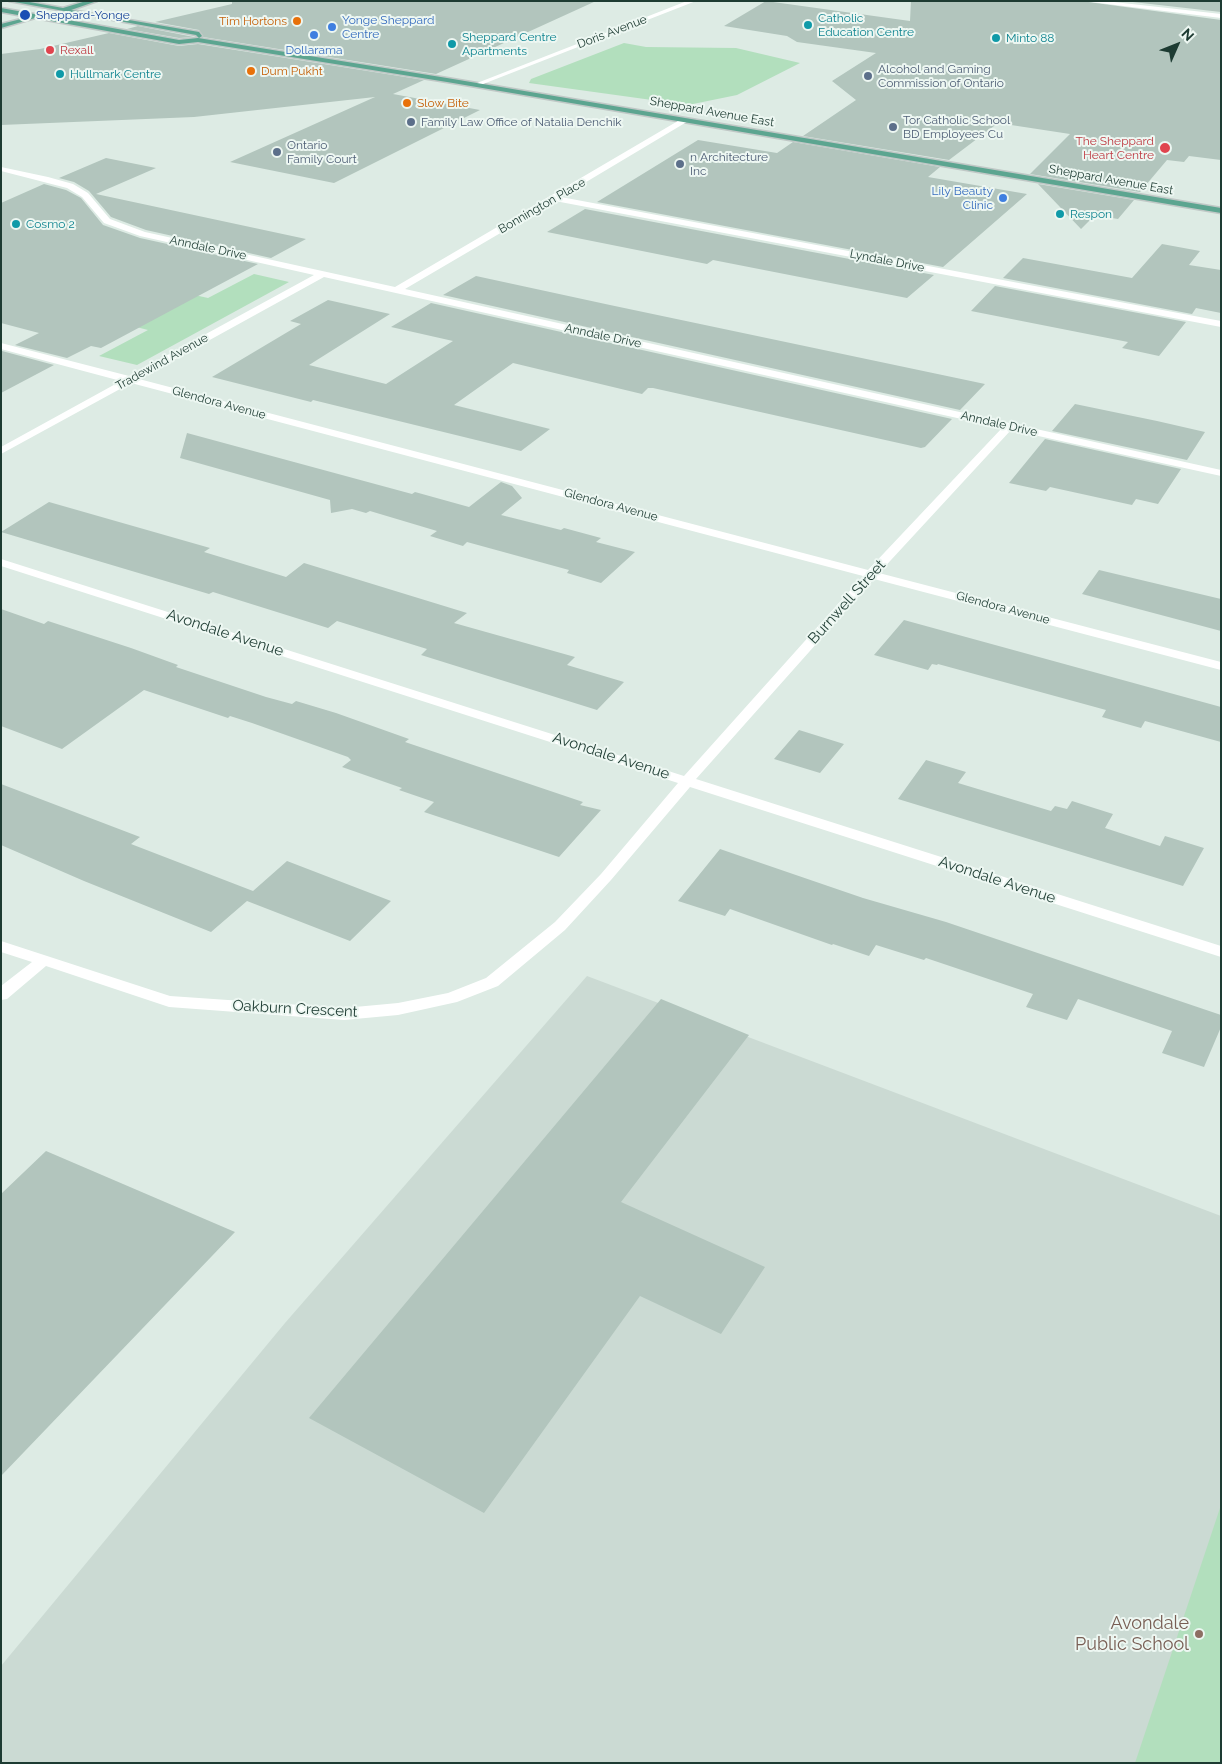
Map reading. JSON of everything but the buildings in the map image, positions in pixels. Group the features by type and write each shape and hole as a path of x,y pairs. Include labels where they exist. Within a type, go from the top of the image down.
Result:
{"main road":[{"path":"12,1 62,10"},
{"path":"1,16 60,1"},
{"path":"1,26 94,1"},
{"name":"Sheppard Avenue East","path":"1,10 180,42 198,40 476,85 1221,212"},
{"name":"Sheppard Avenue East","path":"62,10 199,34 198,40"}],"street":[{"name":"Doris Avenue","path":"476,85 693,1"},
{"path":"1086,1 1221,16"},
{"name":"Bonnington Place","path":"397,290 686,120"},
{"name":"Anndale Drive","path":"1,169 48,179 70,186 85,195 107,221 130,231 1221,473"},
{"name":"Lyndale Drive","path":"554,198 1221,324"},
{"name":"Tradewind Avenue","path":"1,451 322,274"},
{"name":"Glendora Avenue","path":"1,346 1221,666"},
{"name":"Burnwell Street","path":"688,780 872,574 1008,426"},
{"name":"Avondale Avenue","path":"1,562 688,780 1221,952"},
{"name":"Oakburn Crescent","path":"1,946 169,1001 344,1014 398,1010 451,998 492,982 560,926 606,877 688,780"},
{"path":"1,995 43,961"}],"shaded area":[{"path":"587,976 1221,1216 1221,1763 1,1763 1,1666 285,1323"}],"green space":[{"path":"624,43 646,47 736,48 800,63 737,95 688,105 529,83 531,79"},
{"path":"254,274 289,282 137,365 99,356 148,330 113,321 190,294 208,298"},
{"name":"Avondale Public School","path":"1221,1505 1221,1763 1135,1763"}],"place":[{"name":"Sheppard-Yonge","path":"25,15"},
{"name":"Tim Hortons","path":"297,21"},
{"name":"Catholic Education Centre","path":"808,25"},
{"name":"Yonge Sheppard Centre","path":"332,27"},
{"name":"Dollarama","path":"314,35"},
{"name":"Minto 88","path":"996,38"},
{"name":"Sheppard Centre Apartments","path":"452,44"},
{"name":"Rexall","path":"50,50"},
{"name":"Dum Pukht","path":"251,71"},
{"name":"Hullmark Centre","path":"60,74"},
{"name":"Alcohol and Gaming Commission of Ontario","path":"868,76"},
{"name":"Slow Bite","path":"407,103"},
{"name":"Family Law Office of Natalia Denchik","path":"411,122"},
{"name":"Tor Catholic School BD Employees Cu","path":"893,127"},
{"name":"The Sheppard Heart Centre","path":"1165,148"},
{"name":"Ontario Family Court","path":"277,152"},
{"name":"n Architecture Inc","path":"680,164"},
{"name":"Lily Beauty Clinic","path":"1003,198"},
{"name":"Respon","path":"1060,214"},
{"name":"Cosmo 2","path":"16,224"},
{"name":"Avondale Public School","path":"1199,1634"}]}
